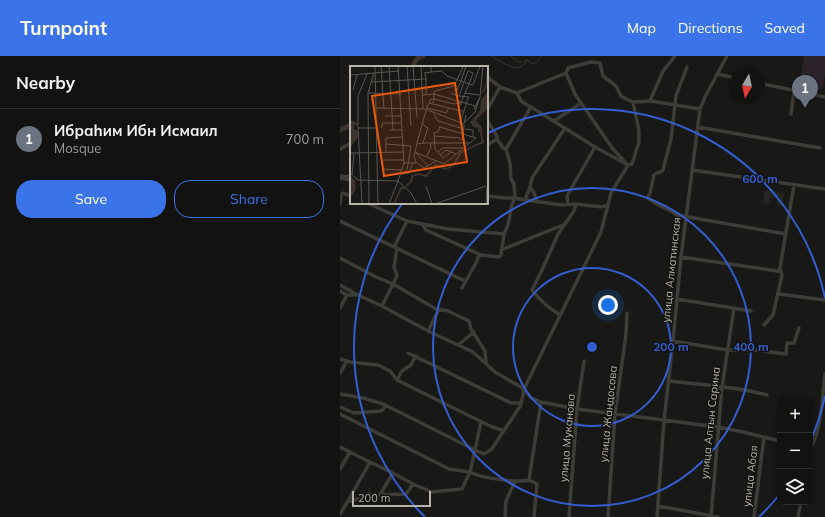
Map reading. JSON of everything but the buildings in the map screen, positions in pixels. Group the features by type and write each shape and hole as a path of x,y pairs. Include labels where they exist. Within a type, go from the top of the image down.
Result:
{"street":[{"path":"650,101 663,71 675,56"},
{"name":"улица Алматинская","path":"657,517 664,421 681,257 700,109 705,96 727,56"},
{"path":"488,79 500,87 517,93 566,73 568,68 591,62 600,63 604,76 616,86 621,96 633,102 650,101 700,109"},
{"path":"687,66 676,96 672,139 663,170 654,175 648,197 661,207 671,210 677,215 786,234"},
{"path":"566,73 575,94 581,103 613,148 628,165"},
{"path":"717,74 729,77"},
{"path":"765,84 825,97"},
{"path":"488,108 500,87"},
{"path":"791,114 794,90"},
{"path":"517,93 521,101 595,147 628,165"},
{"path":"340,394 363,398 386,406 484,454 491,450 521,405 524,389 601,232 611,193 628,165 632,164 639,142 639,131 633,102"},
{"path":"554,121 581,103"},
{"path":"506,150 531,107"},
{"path":"423,225 426,230 481,256 498,257 501,255 504,234 515,198 514,184 511,179 510,163 506,150 503,148 488,123"},
{"path":"698,127 820,148"},
{"path":"525,200 532,178 565,128"},
{"path":"488,144 497,139"},
{"path":"340,149 350,144"},
{"path":"568,204 566,198 595,147"},
{"path":"606,153 613,148"},
{"path":"692,170 825,189"},
{"path":"340,177 350,180"},
{"path":"764,325 773,315 779,294 782,274 780,268 794,185"},
{"path":"530,187 537,202"},
{"path":"340,204 341,194"},
{"path":"488,196 602,207 608,205"},
{"path":"369,204 407,221 423,225 448,229 504,234"},
{"path":"560,315 549,308 532,290 558,234 574,211 576,204"},
{"path":"340,221 465,281"},
{"path":"382,306 397,276 394,267 395,248 407,221"},
{"path":"502,250 564,224"},
{"path":"462,288 478,257 481,256"},
{"path":"681,257 777,271 779,271 780,268"},
{"path":"340,258 376,277 393,284 436,309 448,310 470,321 471,329 485,351 486,363"},
{"path":"340,285 473,352 495,372 524,389 531,398 541,402 577,409 718,428 764,436 777,440"},
{"path":"340,292 347,295 358,295"},
{"path":"779,294 825,300"},
{"path":"340,308 347,295"},
{"path":"677,299 751,311"},
{"name":"улица Алтын Сарина","path":"711,516 722,387 734,308"},
{"path":"428,330 439,309"},
{"name":"улица Жандосова","path":"608,517 615,414 626,334 627,313"},
{"path":"673,341 727,350 755,350 786,354 787,343 794,343 799,328"},
{"path":"458,345 474,332"},
{"path":"408,353 510,403 521,403"},
{"path":"397,380 402,371 411,365 416,356"},
{"path":"340,359 378,365 390,371 397,380 481,422 504,431"},
{"path":"340,373 347,361"},
{"name":"улица Муканова","path":"569,517 577,409 584,361"},
{"path":"813,442 820,418 825,374"},
{"path":"668,381 722,387 767,395"},
{"path":"529,480 541,402"},
{"path":"340,407 354,413 381,411 386,406"},
{"path":"340,414 449,470 470,472 477,476 515,481 529,480 537,484 534,517"},
{"path":"340,447 432,492 462,489 470,472 481,422"},
{"name":"улица Абая","path":"754,517 764,436"},
{"path":"340,469 350,452"},
{"path":"340,514 370,462"},
{"path":"380,495 394,473"},
{"path":"505,517 506,500 515,481"},
{"path":"348,501 352,501 369,494 374,496 406,494 414,484"},
{"path":"798,517 800,505"},
{"path":"658,506 718,517"}],"shaded area":[{"path":"804,56 825,56 825,75 822,90 799,86"},
{"path":"765,190 784,193 782,206 777,205 778,198 770,197 769,204 763,203"}],"waterway":[{"path":"414,66 416,60 423,56"},
{"path":"492,56 517,68 524,65 527,60 533,64 537,62 541,56"},
{"path":"511,56 518,62 527,60"},
{"path":"340,130 350,125"}],"place":[{"name":"Ибраһим Ибн Исмаил","path":"805,108"}]}
